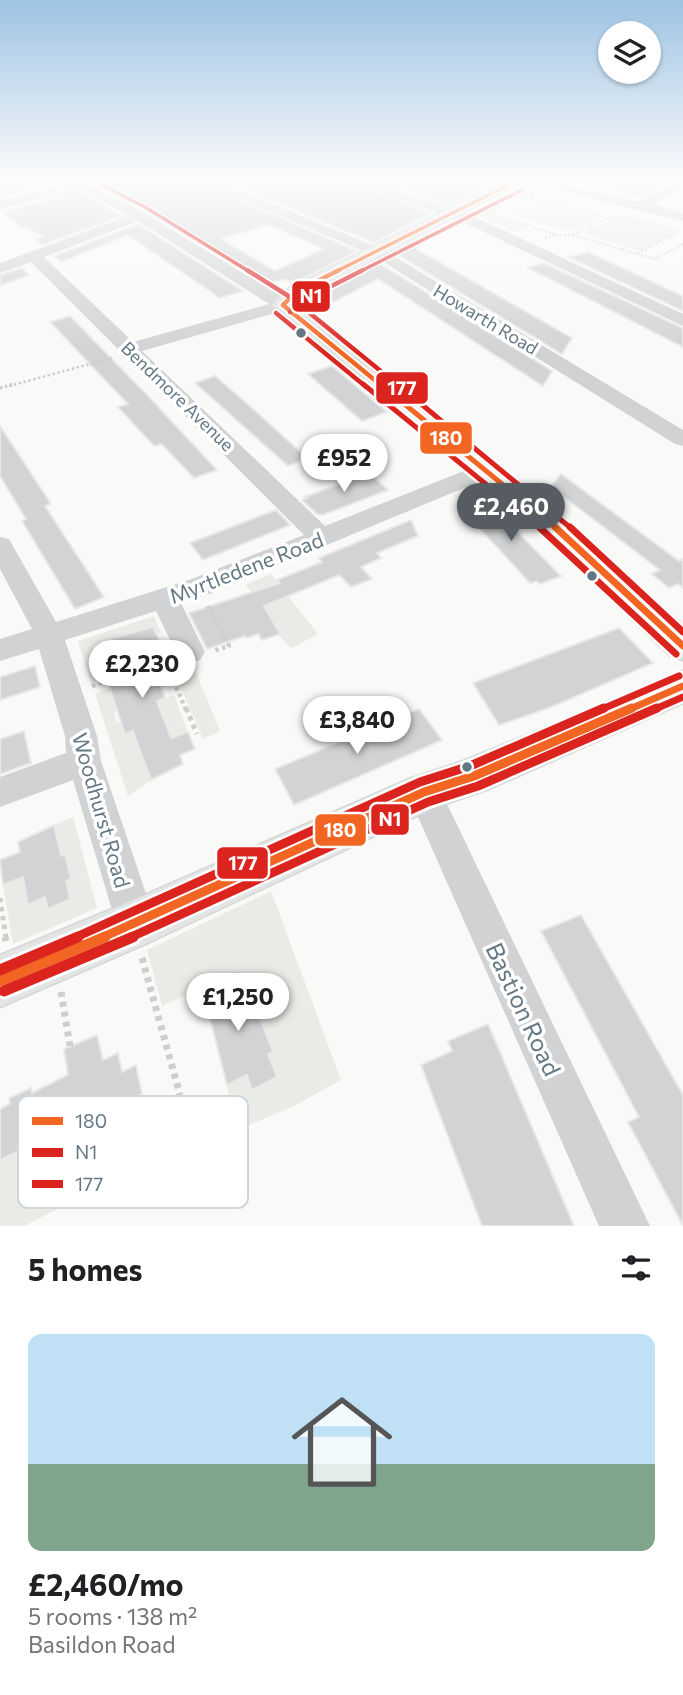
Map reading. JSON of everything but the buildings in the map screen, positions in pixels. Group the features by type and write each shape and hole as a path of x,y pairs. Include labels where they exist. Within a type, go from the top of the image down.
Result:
{"main road":[{"path":"405,238 296,292 283,305 488,470 602,569 683,646"},
{"path":"22,971 134,924 424,792 474,776 683,686"}],"street":[{"path":"0,268 79,238"},
{"path":"175,238 283,305"},
{"name":"Howarth Road","path":"344,238 377,252 683,439"},
{"path":"510,238 683,321"},
{"name":"Bendmore Avenue","path":"33,255 322,538"},
{"path":"131,350 283,305"},
{"name":"Myrtledene Road","path":"0,650 165,599 488,470"},
{"name":"Woodhurst Road","path":"0,545 49,635 81,736 84,761 134,924"},
{"path":"165,599 178,656"},
{"path":"0,792 84,761"},
{"name":"Bastion Road","path":"424,792 625,1226"}],"path":[{"path":"528,246 549,238"},
{"path":"584,238 655,259 683,244"},
{"path":"638,253 667,238"},
{"path":"0,388 131,350"},
{"path":"68,695 178,656"},
{"path":"168,668 197,734"},
{"path":"0,898 22,971 71,1046"},
{"path":"134,924 180,1095"}],"shaded area":[{"path":"599,238 664,238 640,251"},
{"path":"271,574 318,634 292,648 277,632 245,585"},
{"path":"154,616 161,633 131,637 128,633 93,648 96,658 104,655 109,677 91,683 78,641"},
{"path":"192,663 220,731 203,739 173,670"},
{"path":"110,688 117,711 114,712 117,723 121,722 125,734 133,731 151,780 128,796 95,694"},
{"path":"174,695 188,732 166,740 164,731 168,729 164,720 144,705"},
{"path":"73,817 97,908 13,944 3,885 29,874 31,884 25,886 28,905 45,897 48,908 70,899 66,881 71,878 66,854 61,856 54,825"},
{"path":"271,891 341,1080 292,1107 248,1125 248,1096 228,1096 227,1085 247,1075 252,1090 276,1077 268,1054 273,1051 254,1016 260,1012 255,997 247,1000 237,972 162,1006 147,950"},
{"path":"18,1153 18,1208 60,1208 24,1226 0,1226 0,1161"}],"transit line":[{"name":"177","path":"195,238 290,297 555,513 683,632"},
{"name":"180","path":"283,305 296,292 403,238"},
{"name":"N1","path":"290,312 302,301 426,238"},
{"name":"180","path":"283,305 548,521 683,646"},
{"name":"N1","path":"276,313 541,529 676,654"},
{"name":"177","path":"0,970 129,915 420,782 470,766 679,676"},
{"name":"180","path":"0,981 133,925 424,792 474,776 683,686"},
{"name":"N1","path":"4,991 137,935 428,802 478,786 683,697"}]}
